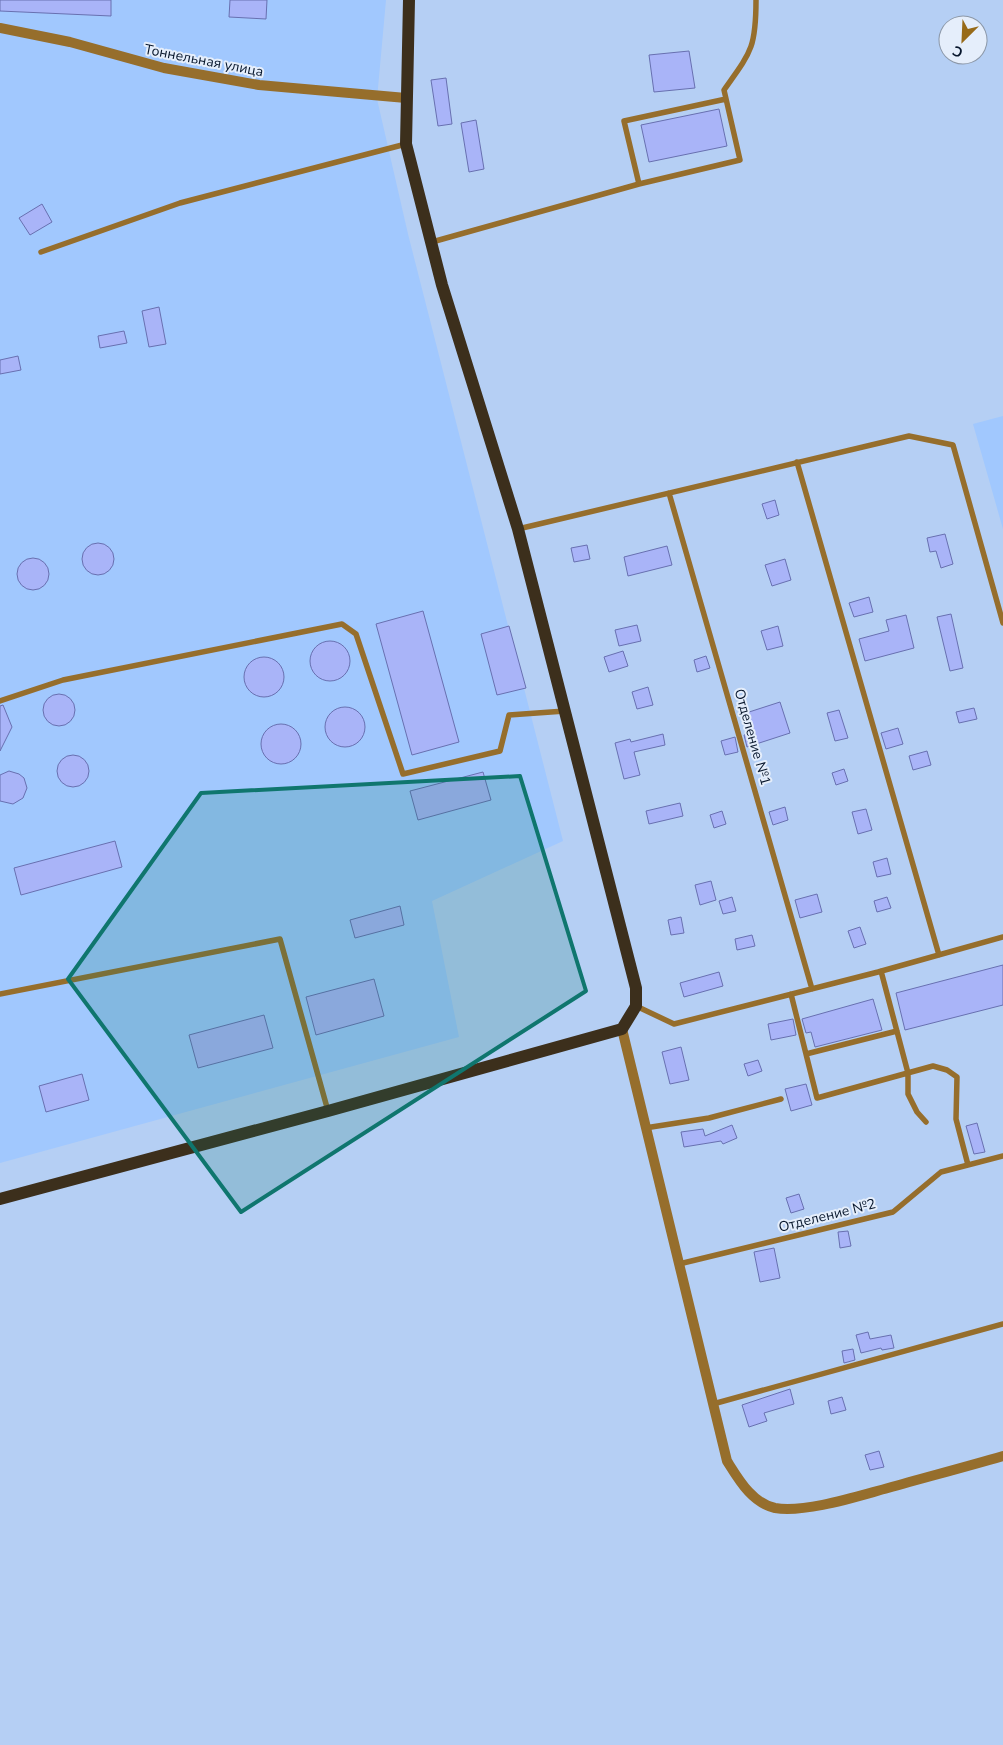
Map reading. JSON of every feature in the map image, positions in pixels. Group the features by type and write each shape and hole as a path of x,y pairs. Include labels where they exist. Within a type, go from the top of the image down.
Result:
{"main road":[{"path":"0,1199 328,1111 622,1029 636,1006 636,988 518,528 442,285 406,144 409,0"}],"street":[{"name":"Тоннельная улица","path":"0,28 70,42 164,68 259,85 406,98"},
{"path":"622,1029 728,1461 741,1483 754,1498 775,1508 797,1508 840,1501 1003,1456"}],"lane":[{"path":"432,242 639,184 740,160 724,90 750,53 756,32 756,0"},
{"path":"639,184 624,121 726,99"},
{"path":"41,252 180,203 406,144"},
{"path":"518,528 909,436 953,444 1003,623"},
{"path":"798,462 939,955"},
{"name":"Отделение №1","path":"669,492 812,989"},
{"path":"0,701 63,680 342,624 356,634 403,774 500,751 509,716 565,711"},
{"path":"636,1006 674,1024 881,972 1003,937"},
{"path":"0,994 280,939 328,1111"},
{"path":"881,972 908,1073 908,1094 917,1112 926,1122"},
{"path":"791,994 817,1098 933,1066 947,1070 957,1077 956,1119 968,1165"},
{"path":"806,1054 897,1031"},
{"path":"645,1128 709,1118 781,1099"},
{"name":"Отделение №2","path":"679,1264 892,1212 942,1172 1003,1156"},
{"path":"713,1404 1003,1324"}],"highlighted area":[{"path":"520,776 586,991 241,1212 68,979 201,793"}],"shaded area":[{"path":"0,0 386,0 377,99 408,234 563,841 432,901 459,1037 0,1163"},
{"path":"1003,416 1003,529 973,424"}],"building":[{"path":"0,0 111,0 111,16 0,11"},
{"path":"230,0 267,0 266,19 229,17"},
{"path":"689,51 695,88 654,92 649,55"},
{"path":"446,78 452,124 438,126 431,80"},
{"path":"719,109 727,146 649,162 641,125"},
{"path":"476,120 484,169 469,172 461,123"},
{"path":"42,204 52,222 30,235 19,218"},
{"path":"159,307 166,344 149,347 142,311"},
{"path":"124,331 127,343 100,348 98,336"},
{"path":"18,356 21,370 0,374 0,360"},
{"path":"775,500 779,515 767,519 762,504"},
{"path":"945,534 953,564 941,568 936,551 930,552 927,538"},
{"path":"98,543 110,547 114,559 110,571 98,575 86,571 82,559 86,547"},
{"path":"587,545 590,559 574,562 571,548"},
{"path":"667,546 672,565 628,576 624,557"},
{"path":"33,558 45,562 49,574 45,586 33,590 21,586 17,574 21,562"},
{"path":"785,559 791,580 772,586 765,565"},
{"path":"869,597 873,612 854,617 849,603"},
{"path":"423,611 459,742 412,755 376,624"},
{"path":"951,614 963,668 950,671 937,617"},
{"path":"906,615 914,648 865,661 859,639 889,631 886,620"},
{"path":"637,625 641,641 619,646 615,630"},
{"path":"509,626 526,688 497,695 481,634"},
{"path":"778,626 783,646 767,650 761,631"},
{"path":"330,641 344,647 350,661 344,675 330,681 316,675 310,661 316,647"},
{"path":"623,651 628,666 609,672 604,657"},
{"path":"706,656 710,668 697,672 694,660"},
{"path":"264,657 278,663 284,677 278,691 264,697 250,691 244,677 250,663"},
{"path":"648,687 653,705 637,709 632,692"},
{"path":"59,694 71,698 75,710 71,722 59,726 47,722 43,710 47,698"},
{"path":"780,702 790,733 747,747 744,735 752,733 746,713"},
{"path":"3,705 12,727 0,751 0,706"},
{"path":"345,707 359,713 365,727 359,741 345,747 331,741 325,727 331,713"},
{"path":"974,708 977,719 959,723 956,712"},
{"path":"839,710 848,738 835,741 827,713"},
{"path":"281,724 295,730 301,744 295,758 281,764 267,758 261,744 267,730"},
{"path":"898,728 903,744 886,749 881,733"},
{"path":"663,734 665,745 634,752 640,775 624,779 615,743 630,739 631,742"},
{"path":"735,737 738,752 725,755 721,741"},
{"path":"927,751 931,765 913,770 909,756"},
{"path":"73,755 85,759 89,771 85,783 73,787 61,783 57,771 61,759"},
{"path":"844,769 848,781 836,785 832,773"},
{"path":"9,771 19,774 24,778 27,788 23,798 13,804 0,801 0,775"},
{"path":"483,772 491,800 418,820 410,791"},
{"path":"680,803 683,816 649,824 646,811"},
{"path":"785,807 788,820 773,825 769,812"},
{"path":"866,809 872,830 858,834 852,812"},
{"path":"722,811 726,824 714,828 710,815"},
{"path":"115,841 122,867 21,895 14,868"},
{"path":"887,858 891,874 877,877 873,862"},
{"path":"711,881 716,900 700,905 695,885"},
{"path":"817,894 822,912 800,918 795,900"},
{"path":"732,897 736,911 723,914 719,901"},
{"path":"887,897 891,908 877,912 874,901"},
{"path":"400,906 404,925 355,938 350,920"},
{"path":"681,917 684,933 671,935 668,920"},
{"path":"860,927 866,944 854,948 848,931"},
{"path":"752,935 755,946 737,950 735,939"},
{"path":"1003,965 1003,1005 905,1030 896,993"},
{"path":"719,972 723,986 684,997 680,983"},
{"path":"374,979 384,1016 316,1035 306,997"},
{"path":"873,999 882,1030 815,1047 811,1032 806,1033 802,1019"},
{"path":"264,1015 273,1048 198,1068 189,1035"},
{"path":"793,1019 796,1035 771,1040 768,1024"},
{"path":"681,1047 689,1080 670,1084 662,1052"},
{"path":"758,1060 762,1071 748,1076 744,1064"},
{"path":"82,1074 89,1100 46,1112 39,1086"},
{"path":"806,1084 812,1105 791,1111 785,1089"},
{"path":"977,1123 985,1152 974,1154 966,1126"},
{"path":"732,1125 737,1138 723,1144 721,1141 684,1147 681,1132 703,1129 705,1136"},
{"path":"799,1194 804,1209 791,1213 786,1198"},
{"path":"848,1231 851,1246 840,1248 838,1232"},
{"path":"774,1248 780,1278 760,1282 754,1252"},
{"path":"868,1332 870,1339 891,1335 894,1348 882,1350 881,1348 861,1353 856,1335"},
{"path":"853,1349 855,1360 844,1363 842,1351"},
{"path":"790,1389 794,1404 764,1413 767,1421 749,1427 742,1405"},
{"path":"842,1397 846,1410 831,1414 828,1401"},
{"path":"879,1451 884,1467 870,1470 865,1455"}]}
